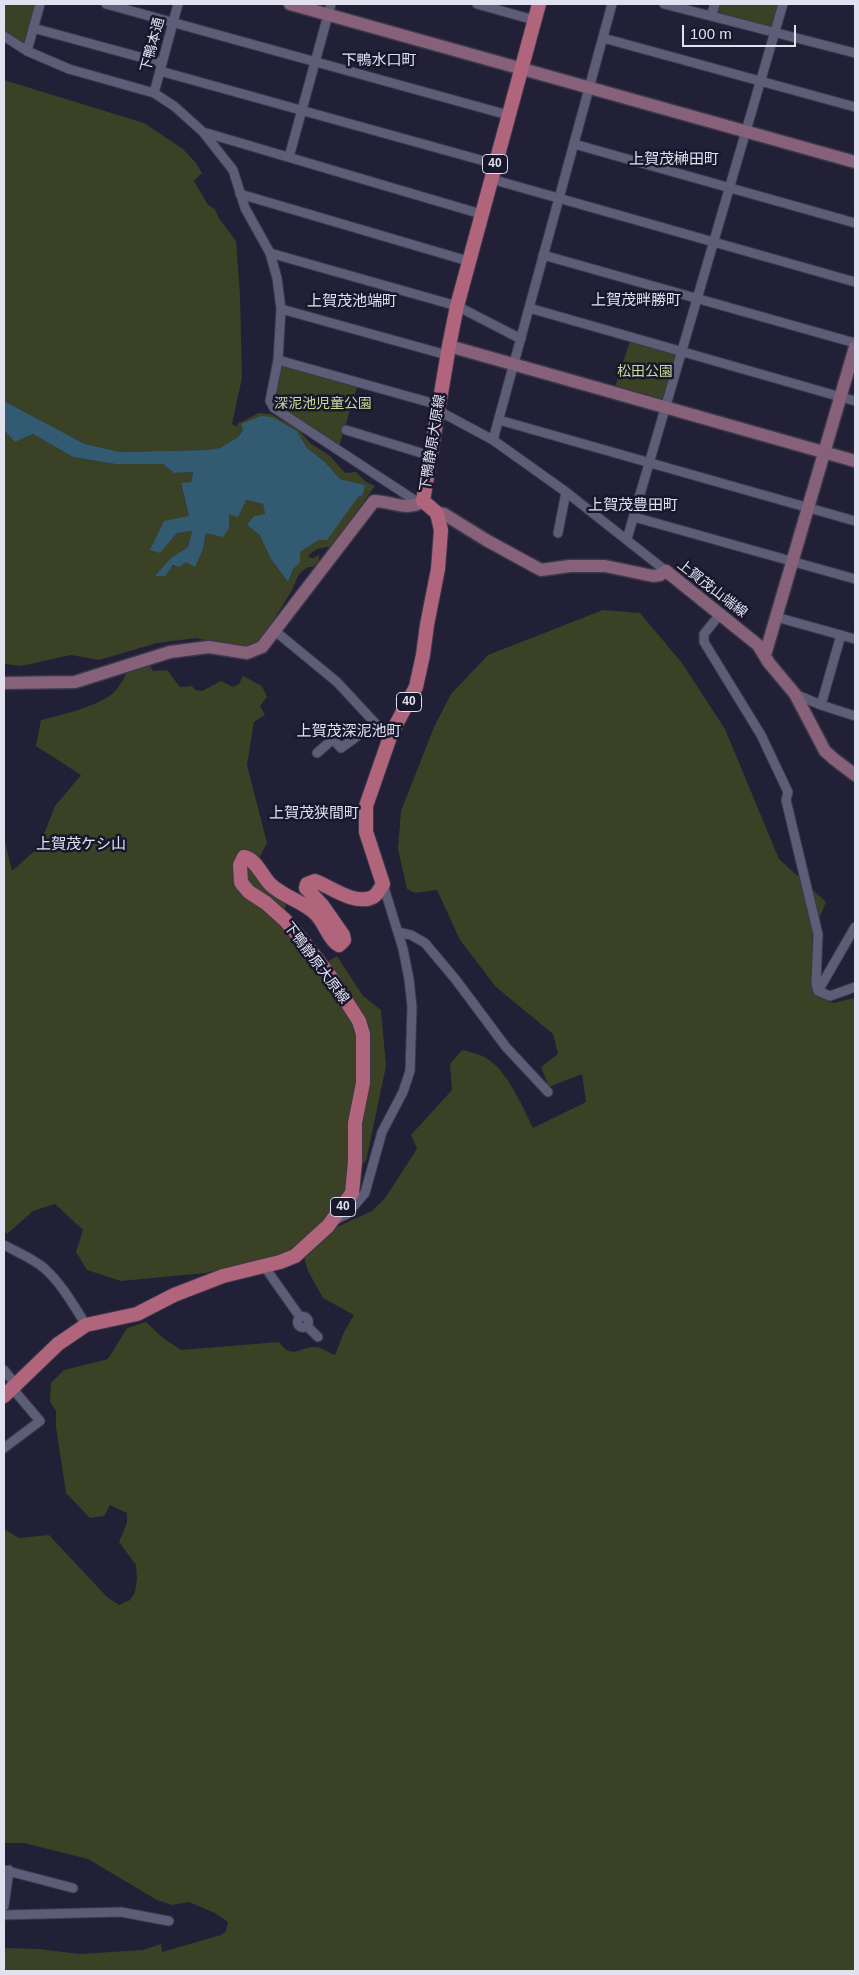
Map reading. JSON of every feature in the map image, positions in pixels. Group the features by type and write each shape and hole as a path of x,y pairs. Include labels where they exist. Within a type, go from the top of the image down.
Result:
{"main road":[{"name":"下鴨静原大原線","path":"11,1390 58,1344 86,1325 137,1314 174,1295 223,1276 295,1256 332,1222 348,1200 354,1187 356,1123 363,1083 363,1034 359,1022 330,976 302,940 266,902 249,892 243,885 241,882 240,864 244,857 252,861 275,888 306,906 317,915 326,926 333,940 339,945 344,940 343,935 322,905 306,888 307,884 315,881 342,894 372,898 383,884 366,832 366,806 392,734 418,680 438,569 441,530 437,513 421,502 431,456 448,351 468,260 539,4"}],"street":[{"path":"27,50 40,4"},
{"path":"106,4 508,115"},
{"name":"下鴨本通","path":"154,93 178,4"},
{"path":"290,4 330,9 521,68 855,162"},
{"path":"477,4 534,20"},
{"path":"493,440 612,4"},
{"path":"664,4 855,53"},
{"path":"711,16 715,4"},
{"path":"627,539 783,4"},
{"path":"289,157 330,9"},
{"path":"33,28 303,111 495,164"},
{"path":"4,36 27,50 69,68 154,93 174,106 203,132 234,170 240,194 270,253 277,278 281,308 278,360 270,401 274,408 421,502"},
{"path":"602,38 855,107"},
{"path":"203,132 481,214"},
{"path":"574,144 855,223"},
{"path":"491,179 855,282"},
{"path":"240,194 468,260"},
{"path":"270,253 457,306 521,339"},
{"path":"544,255 855,343"},
{"path":"281,308 448,351 514,365 855,461"},
{"path":"529,308 855,400"},
{"path":"765,655 855,347"},
{"path":"278,360 439,408 493,440 566,492 666,571"},
{"path":"499,420 855,522"},
{"path":"346,430 431,456"},
{"path":"558,533 566,492"},
{"path":"4,683 75,682 170,652 195,648 221,648 247,653 262,647 374,501 405,506 421,502"},
{"name":"上賀茂山端線","path":"437,513 444,514 486,540 541,570 570,566 605,566 653,576 660,576 666,571 720,613 758,646 769,663 795,694 825,751 855,775"},
{"path":"634,517 855,579"},
{"path":"720,613 704,634 704,642 761,734 788,792 786,800 818,934 816,984 818,991"},
{"path":"776,617 855,639"},
{"path":"275,631 337,682 375,723 392,734"},
{"path":"821,706 841,635"},
{"path":"795,694 821,706 855,716"},
{"path":"317,753 333,739 341,748 375,723"},
{"path":"332,1222 347,1214 366,1192 382,1132 403,1092 410,1071 412,1007 409,979 398,932 383,884"},
{"path":"818,991 855,926"},
{"path":"398,932 411,935 425,943 456,980 506,1047 548,1092"},
{"path":"818,991 830,996 855,987"},
{"path":"4,1245 30,1259 50,1274 73,1303 86,1325"},
{"path":"264,1266 300,1317 298,1320 299,1325 302,1327 307,1326 318,1337"},
{"path":"4,1370 11,1390 40,1421 4,1448"},
{"path":"4,1906 6,1870 73,1888"},
{"path":"4,1915 121,1912 169,1921"}],"green space":[{"path":"4,4 38,4 27,43 23,44 4,33"},
{"path":"717,4 780,4 773,29 715,14"},
{"path":"4,80 144,123 183,149 196,163 202,173 194,181 208,205 215,209 218,217 236,241 240,295 242,378 232,424 238,427 237,424 259,413 271,414 298,429 310,443 330,456 345,473 356,472 366,482 375,486 331,547 318,549 310,554 308,557 313,558 319,555 319,561 313,567 308,567 299,574 291,592 260,642 252,647 240,648 196,638 157,643 99,660 71,655 21,666 4,664 4,430 15,442 33,434 73,457 115,464 163,464 174,473 193,472 191,482 181,484 189,516 160,553 177,533 192,531 188,547 171,558 156,576 203,549 206,533 229,528 229,514 246,500 263,504 265,514 259,534 271,559 288,582 293,569 300,563 300,552 319,540 358,497 363,495 365,485 340,479 325,462 307,448 297,431 286,425 241,424 243,430 238,437 220,448 120,452 85,444 4,401"},
{"name":"松田公園","path":"630,341 676,354 662,403 614,390"},
{"name":"深泥池児童公園","path":"285,365 357,387 339,447 276,403 279,368"},
{"path":"603,610 640,613 682,663 725,729 779,859 826,902 812,935 813,992 833,1003 855,998 855,1971 4,1971 4,1948 39,1949 80,1954 143,1950 161,1944 162,1952 221,1935 226,1931 228,1922 215,1913 189,1902 172,1905 157,1900 88,1859 24,1843 4,1843 4,1529 19,1538 49,1535 107,1597 119,1605 130,1600 135,1592 137,1579 136,1565 119,1542 127,1523 127,1513 110,1505 104,1516 90,1518 66,1493 56,1427 56,1411 50,1402 51,1383 64,1370 108,1359 127,1328 146,1322 163,1338 181,1350 279,1342 288,1351 293,1352 316,1347 335,1355 344,1332 354,1315 323,1298 308,1271 303,1254 313,1238 372,1211 385,1198 417,1149 411,1135 452,1090 450,1064 462,1050 475,1053 491,1061 500,1070 516,1094 533,1128 586,1102 582,1074 549,1087 541,1067 558,1054 553,1034 496,987 460,940 437,890 415,893 407,889 398,849 401,811 434,727 451,694 488,655"},
{"path":"149,664 153,671 167,670 180,687 192,686 195,690 202,691 221,681 233,687 239,684 243,676 262,686 267,697 260,706 265,715 254,722 247,765 267,843 258,860 286,904 282,925 317,968 337,956 363,996 381,1010 386,1066 366,1161 349,1174 344,1197 333,1213 284,1258 270,1257 205,1273 121,1281 87,1270 76,1252 83,1230 55,1204 33,1211 7,1234 4,1231 4,837 12,871 39,847 55,806 81,775 36,746 41,720 78,710 105,699 122,682 129,668"}],"water":[{"path":"4,401 85,444 120,452 220,448 238,437 243,430 241,424 261,416 272,417 297,431 307,448 325,462 340,479 365,485 363,495 358,497 327,540 319,540 300,552 300,563 293,569 288,582 271,559 259,534 247,525 254,516 265,514 263,504 246,500 238,517 229,514 229,528 223,537 206,533 203,549 195,567 186,562 179,567 173,565 165,576 155,576 171,558 188,547 192,531 177,533 160,553 150,550 164,521 189,516 181,483 191,482 193,472 174,473 163,464 115,464 73,457 33,434 15,442 4,430"}],"district":[{"name":"下鴨水口町","path":"379,61"},
{"name":"上賀茂榊田町","path":"674,160"},
{"name":"上賀茂畔勝町","path":"636,301"},
{"name":"上賀茂池端町","path":"352,302"},
{"name":"上賀茂豊田町","path":"633,506"},
{"name":"上賀茂深泥池町","path":"349,732"},
{"name":"上賀茂狭間町","path":"314,814"},
{"name":"上賀茂ケシ山","path":"81,845"}]}
